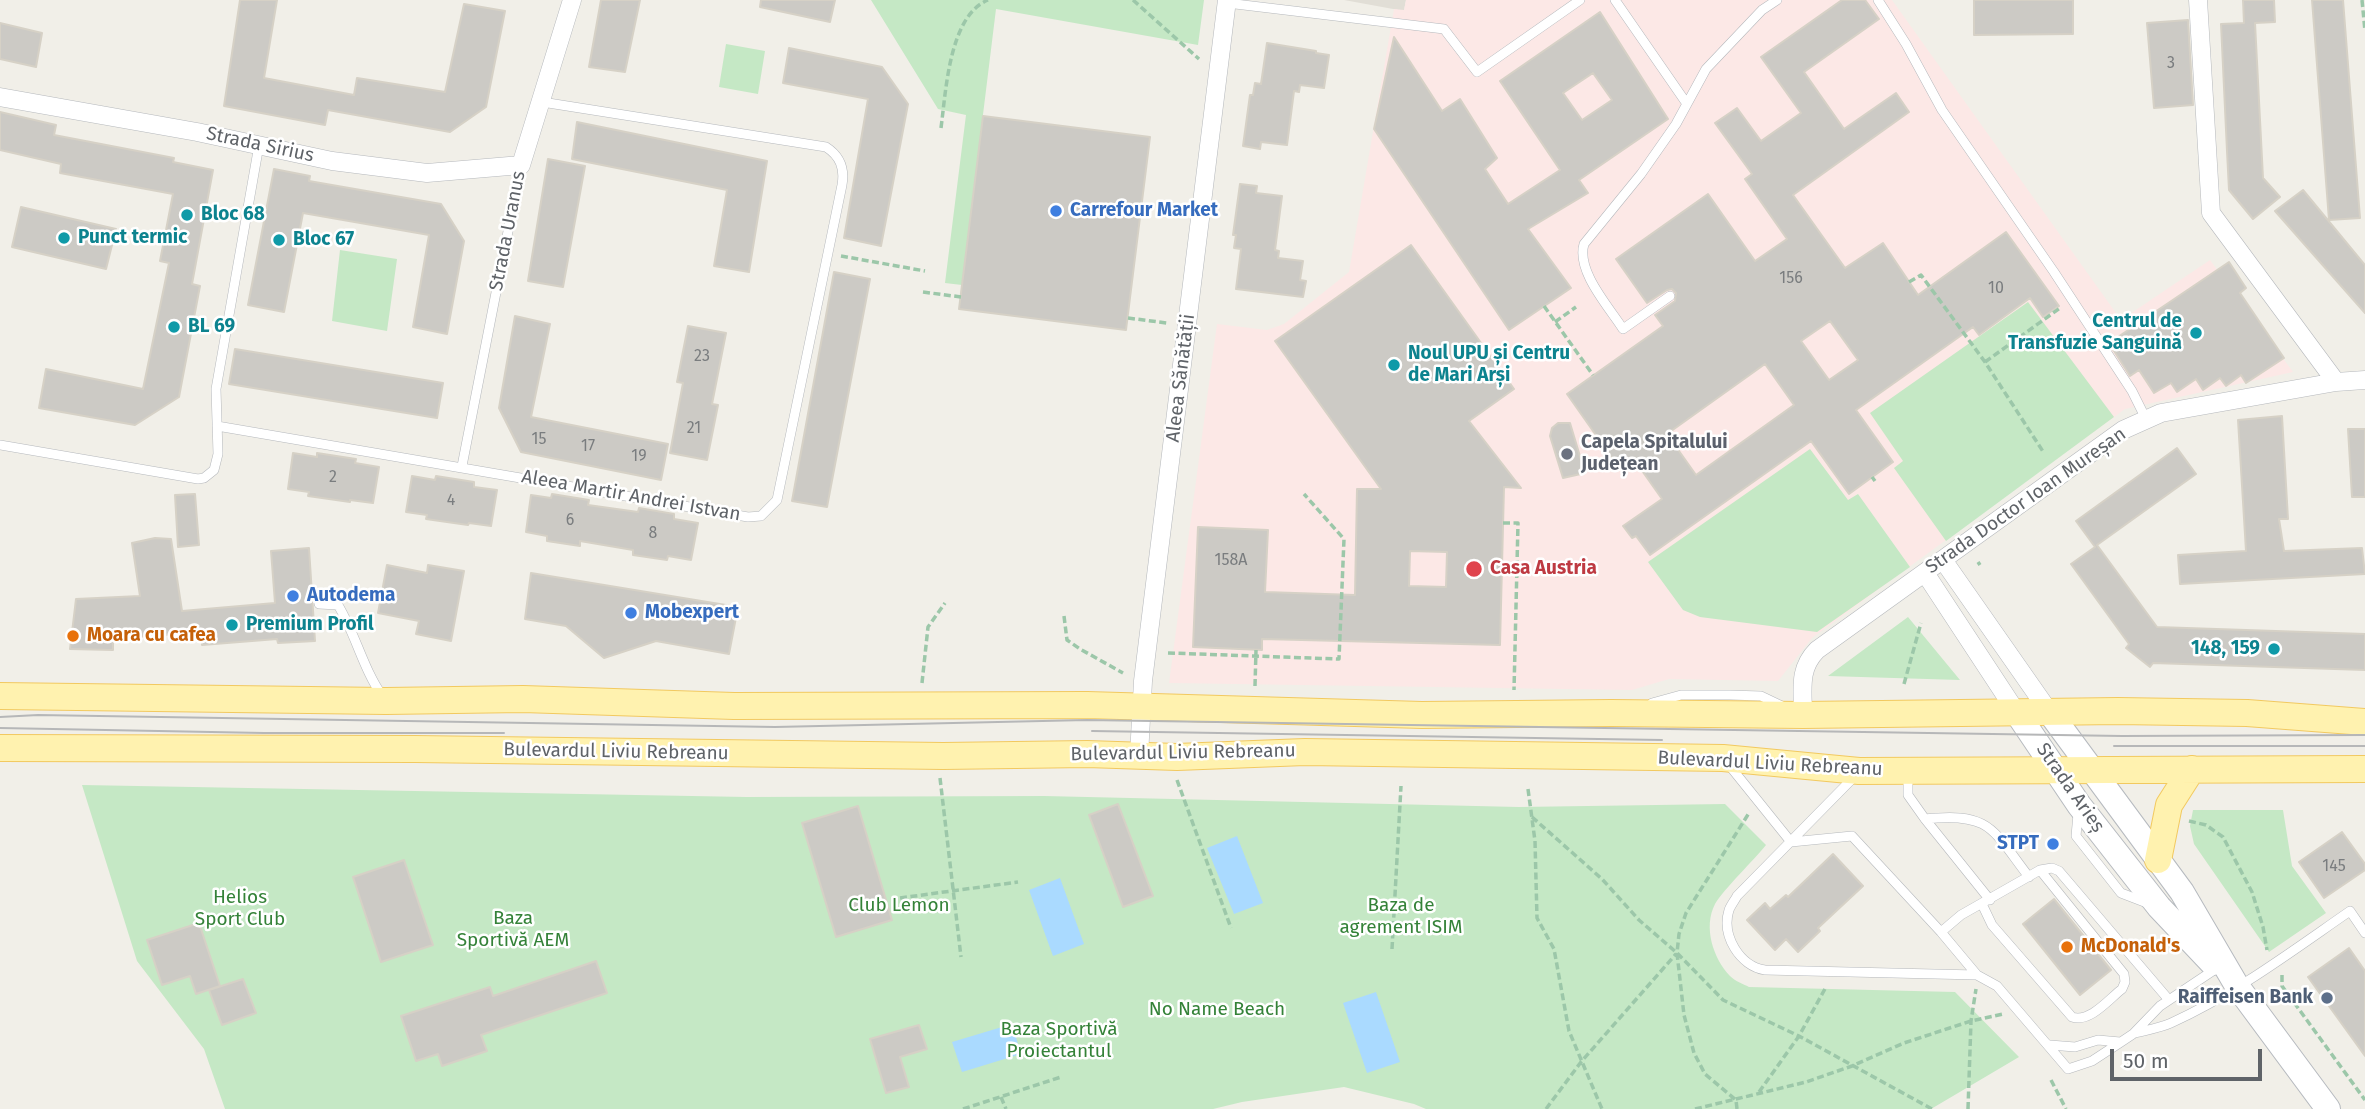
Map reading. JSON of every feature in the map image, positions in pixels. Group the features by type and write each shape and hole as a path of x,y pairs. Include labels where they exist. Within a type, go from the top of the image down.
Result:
{"main road":[{"path":"0,696 386,701 523,699 734,706 1142,705 1422,715 2247,713 2365,722"},
{"name":"Strada Arieș","path":"2017,712 2079,805 2159,907 2237,986"},
{"name":"Strada Arieș","path":"2050,713 2182,892 2237,986 2328,1109"},
{"name":"Bulevardul Liviu Rebreanu","path":"0,748 415,749 1177,757 1305,752 1723,758 1859,771 2365,769"},
{"path":"2158,860 2169,805 2192,769"}],"street":[{"name":"Strada Uranus","path":"521,165 572,0"},
{"path":"2198,0 2211,213 2336,382"},
{"name":"Aleea Sănătății","path":"1139,756 1143,681 1227,2"},
{"name":"Strada Sirius","path":"0,97 332,161 427,173 521,165"},
{"name":"Strada Doctor Ioan Mureșan","path":"1803,715 1804,669 1807,660 1817,650 2123,430 2161,413 2336,382 2365,380"},
{"name":"Strada Arieș","path":"1943,560 2050,713"},
{"name":"Strada Arieș","path":"1924,573 2017,712"}],"lane":[{"path":"1227,2 1444,29 1477,72 1580,0"},
{"path":"1615,0 1687,104"},
{"path":"1670,296 1623,329 1585,271 1582,252 1584,244 1641,174 1687,104 1706,69 1762,10 1777,0"},
{"path":"1878,0 1942,110 2132,391 2146,418"},
{"name":"Aleea Martir Andrei Istvan","path":"217,426 748,517 761,516 777,500 844,172 836,153 825,146 542,102"},
{"path":"0,445 198,480 214,470 218,454 216,390 259,145"},
{"name":"Strada Uranus","path":"462,466 521,165"},
{"path":"319,604 338,605 351,626 372,682 386,701"},
{"path":"1723,758 1791,842"},
{"path":"1859,771 1737,896 1730,910 1729,932 1734,947 1750,966 1765,970 1978,975"},
{"path":"1908,771 1908,794 1986,902 1992,925 2072,1017 2086,1018 2122,989 2125,982 2123,974 2040,870"},
{"path":"1925,819 1964,818 1990,826 2029,877"},
{"path":"1791,842 1852,836 1978,975 1997,986 2068,1069 2092,1061 2133,1034 2160,1006 2217,968"},
{"path":"1941,932 1961,915 2040,870 2052,868 2059,871 2169,1000"},
{"path":"2133,1034 2170,1024 2237,986 2350,911 2365,933"},
{"path":"2050,1045 2075,1047 2098,1040 2121,1042"}],"path":[{"path":"941,128 950,61 966,17 988,0"},
{"path":"1133,0 1199,59"},
{"path":"2362,0 2365,31"},
{"path":"827,254 925,271"},
{"path":"1909,282 1922,275 1985,362 2044,453"},
{"path":"923,292 961,297"},
{"path":"1985,362 2071,300"},
{"path":"1544,306 1593,375"},
{"path":"1555,322 1576,307"},
{"path":"1128,318 1167,323"},
{"path":"1168,653 1339,659 1344,539 1304,494"},
{"path":"1503,523 1518,523 1514,692"},
{"path":"922,683 928,627 945,603"},
{"path":"1064,616 1067,640 1124,673"},
{"path":"1904,684 1921,623"},
{"path":"1255,688 1256,650"},
{"path":"940,776 961,957"},
{"path":"1177,778 1231,928"},
{"path":"1392,949 1401,786"},
{"path":"1528,789 1535,841 1537,918 1554,949 1569,1031 1602,1109"},
{"path":"1737,1109 1735,1100 1705,1074 1694,1053 1684,1015 1677,953 1679,934 1686,913 1744,819 1759,802"},
{"path":"1532,817 1602,879 1639,920 1677,953 1723,1000 1799,1036 1932,1109"},
{"path":"2184,820 2206,825 2223,837 2252,892 2268,947 2266,959"},
{"path":"900,898 1018,882"},
{"path":"1546,1109 1581,1062 1677,953"},
{"path":"1759,1093 1799,1036 1834,973"},
{"path":"1968,1109 1971,1021 1978,975"},
{"path":"2282,975 2282,986 2365,1100"},
{"path":"1695,1109 1806,1082 1852,1066 1904,1043 1971,1021 2019,1011"},
{"path":"963,1109 1060,1077"},
{"path":"2051,1080 2066,1109"},
{"path":"1002,1097 1006,1109"}],"shaded area":[{"path":"1344,0 1406,0 1404,11"},
{"path":"1406,0 1892,0 2121,320 2210,260 2293,372 2125,409 1812,638 1778,681 1669,679 1632,690 1169,683 1217,324 1267,330 1284,324 1349,272 1394,9 1404,10"}],"green space":[{"path":"871,0 1204,0 1198,45 996,9 962,285 945,283 966,115 938,109"},
{"path":"726,44 765,51 758,94 719,87"},
{"path":"340,250 397,259 387,331 332,321"},
{"path":"2028,302 2114,417 1946,541 1894,468 1903,461 1870,413"},
{"path":"1810,449 1848,500 1858,494 1910,567 1817,632 1700,617 1683,610 1648,562"},
{"path":"1908,617 1960,680 1828,676"},
{"path":"82,785 747,797 1044,796 1519,807 1725,804 1766,845 1719,898 1712,913 1712,942 1724,969 1732,978 1749,987 1955,992 2019,1057 1931,1109 1426,1109 1344,1087 1242,1102 1213,1109 225,1109 204,1049 137,961"},
{"path":"2193,810 2283,810 2292,866 2326,913 2269,952 2194,844 2190,826"}],"water":[{"path":"1237,836 1263,903 1234,914 1207,848"},
{"path":"1060,878 1084,944 1053,956 1029,890"},
{"path":"1376,992 1400,1062 1367,1073 1343,1003"},
{"path":"1012,1024 1021,1054 962,1072 952,1042"}],"building":[{"path":"240,0 277,0 264,78 354,95 357,78 445,92 464,4 505,11 486,107 450,132 328,110 325,125 224,106"},
{"path":"601,0 640,0 625,72 589,67"},
{"path":"761,0 835,0 830,22 760,7"},
{"path":"1842,0 1865,0 1879,19 1804,72 1844,129 1896,93 1909,112 1793,195 1845,268 1883,243 1918,295 2006,232 2059,306 2043,317 2030,298 1979,335 1973,327 1856,410 1893,462 1849,494 1811,441 1650,555 1636,536 1632,538 1623,526 1662,499 1633,458 1619,468 1567,394 1663,326 1655,315 1675,301 1676,293 1672,289 1667,290 1647,303 1616,259 1708,194 1755,261 1787,239 1745,179 1752,174 1715,123 1737,108 1761,141 1801,113 1761,57","holes":["1830,321 1858,360 1829,380 1801,341","1765,364 1794,405 1696,475 1667,434"]},
{"path":"1974,0 2073,0 2073,34 1974,35"},
{"path":"2243,0 2274,0 2275,22 2255,23 2263,178 2280,197 2253,219 2229,190 2221,24 2244,23"},
{"path":"2312,0 2343,0 2360,218 2329,220"},
{"path":"1600,12 1668,119 1579,180 1588,193 1528,229 1571,288 1509,330 1374,129 1394,37 1442,111 1460,99 1497,158 1485,169 1508,204 1560,170 1500,81","holes":["1593,73 1612,100 1582,120 1563,93"]},
{"path":"2188,20 2193,105 2154,108 2147,23"},
{"path":"0,23 42,33 36,67 0,59"},
{"path":"1267,43 1329,55 1324,88 1300,85 1299,92 1294,91 1287,145 1261,142 1260,149 1243,146 1250,95 1253,95 1255,83 1261,84"},
{"path":"789,48 882,67 908,104 881,246 844,238 868,99 783,83"},
{"path":"0,112 56,125 54,135 174,158 173,162 213,170 192,284 200,286 179,397 135,425 39,408 46,369 143,389 169,263 160,261 173,194 60,173 61,164 0,150"},
{"name":"Carrefour Market","path":"983,116 1150,137 1126,330 959,309"},
{"path":"577,122 767,161 749,272 714,266 727,190 572,159"},
{"path":"548,159 585,166 563,287 528,281"},
{"path":"274,169 310,176 309,181 441,204 464,241 447,334 413,327 429,235 303,213 284,312 248,305"},
{"path":"1240,184 1257,186 1256,193 1282,196 1275,250 1279,251 1278,258 1303,261 1300,280 1306,281 1303,297 1236,289 1241,249 1234,248 1236,235 1233,235"},
{"path":"2303,190 2365,265 2365,313 2275,211"},
{"name":"Punct termic","path":"21,207 116,229 106,269 12,247"},
{"path":"1411,245 1514,389 1469,421 1521,488 1504,487 1500,645 1262,639 1262,650 1193,647 1198,527 1268,530 1265,592 1355,595 1357,489 1381,489 1275,341","holes":["1410,551 1447,552 1446,587 1409,586"]},
{"name":"Centrul de Transfuzie Sanguină","path":"2229,262 2246,288 2240,293 2284,358 2246,383 2241,375 2226,386 2220,378 2203,390 2196,379 2177,392 2171,383 2154,393 2139,370 2130,376 2109,343"},
{"path":"834,272 870,279 827,507 792,501"},
{"path":"515,316 550,324 531,417 668,444 661,480 521,452 499,408"},
{"path":"688,326 726,333 712,404 718,405 707,460 670,453 683,383 677,382"},
{"path":"235,349 443,383 437,418 229,384"},
{"path":"2282,416 2288,519 2279,519 2284,551 2362,548 2365,574 2180,584 2178,555 2246,551 2238,420"},
{"name":"Capela Spitalului Județean","path":"1558,423 1570,423 1585,473 1563,478 1550,436 1552,428"},
{"path":"2348,429 2365,429 2365,497 2352,497"},
{"path":"2177,448 2196,474 2097,545 2157,627 2365,634 2365,670 2153,663 2150,667 2126,648 2129,644 2071,564 2095,547 2076,521"},
{"path":"293,453 317,457 317,453 356,459 355,463 379,467 373,503 308,496 309,492 288,489"},
{"path":"412,476 435,480 436,476 474,482 474,487 497,490 491,526 426,519 427,515 406,512"},
{"path":"195,494 199,545 178,547 175,495"},
{"path":"552,494 589,500 588,505 638,512 639,508 674,514 674,519 698,523 691,560 633,555 633,550 580,541 580,546 547,541 547,536 526,532 531,495 551,498"},
{"path":"155,538 171,539 182,611 275,603 271,551 309,548 315,641 278,643 277,639 202,645 201,632 113,639 113,650 70,649 76,599 140,596 132,543"},
{"path":"387,565 427,573 428,565 464,571 451,641 416,634 419,621 378,613"},
{"name":"Mobexpert","path":"531,573 738,607 729,654 656,641 604,658 566,626 525,619"},
{"path":"1118,804 1153,896 1123,907 1089,815"},
{"path":"858,806 892,920 836,937 802,823"},
{"path":"2342,832 2365,864 2365,870 2324,898 2299,862"},
{"path":"1833,854 1863,886 1818,928 1820,931 1798,952 1786,939 1775,950 1747,920 1765,903 1770,909 1786,895 1788,897"},
{"path":"404,860 433,945 381,962 353,877"},
{"name":"McDonald's","path":"2054,899 2111,970 2080,995 2023,924"},
{"path":"199,923 220,986 196,994 190,976 162,985 147,940"},
{"path":"2349,948 2365,971 2365,1056 2308,977"},
{"path":"596,961 607,993 481,1035 487,1051 442,1066 438,1054 416,1061 401,1016 490,987 493,996"},
{"path":"243,979 256,1013 222,1025 209,990"},
{"path":"919,1025 927,1049 900,1057 909,1087 886,1093 870,1039"}],"tram line":[{"path":"0,717 38,715 775,727 1087,720 2122,736 2365,735"},
{"path":"0,728 264,733 504,733"},
{"path":"1092,731 1662,740"},
{"path":"2114,746 2365,746"}],"place":[{"name":"Carrefour Market","path":"1056,211"},
{"name":"Bloc 68","path":"187,215"},
{"name":"Punct termic","path":"64,238"},
{"name":"Bloc 67","path":"279,240"},
{"name":"BL 69","path":"174,327"},
{"name":"Centrul de Transfuzie Sanguină","path":"2196,333"},
{"name":"Noul UPU și Centru de Mari Arși","path":"1394,365"},
{"name":"Capela Spitalului Județean","path":"1567,454"},
{"name":"Casa Austria","path":"1474,569"},
{"name":"Autodema","path":"293,596"},
{"name":"Mobexpert","path":"631,613"},
{"name":"Premium Profil","path":"232,625"},
{"name":"Moara cu cafea","path":"73,636"},
{"name":"148, 159","path":"2274,649"},
{"name":"STPT","path":"2053,844"},
{"name":"McDonald's","path":"2067,947"},
{"name":"Raiffeisen Bank","path":"2327,998"}],"park label":[{"name":"Club Lemon","path":"899,906"},
{"name":"Helios Sport Club","path":"240,909"},
{"name":"Baza de agrement ISIM","path":"1401,917"},
{"name":"Baza Sportivă AEM","path":"513,930"},
{"name":"No Name Beach","path":"1217,1010"},
{"name":"Baza Sportivă Proiectantul","path":"1059,1041"}]}
